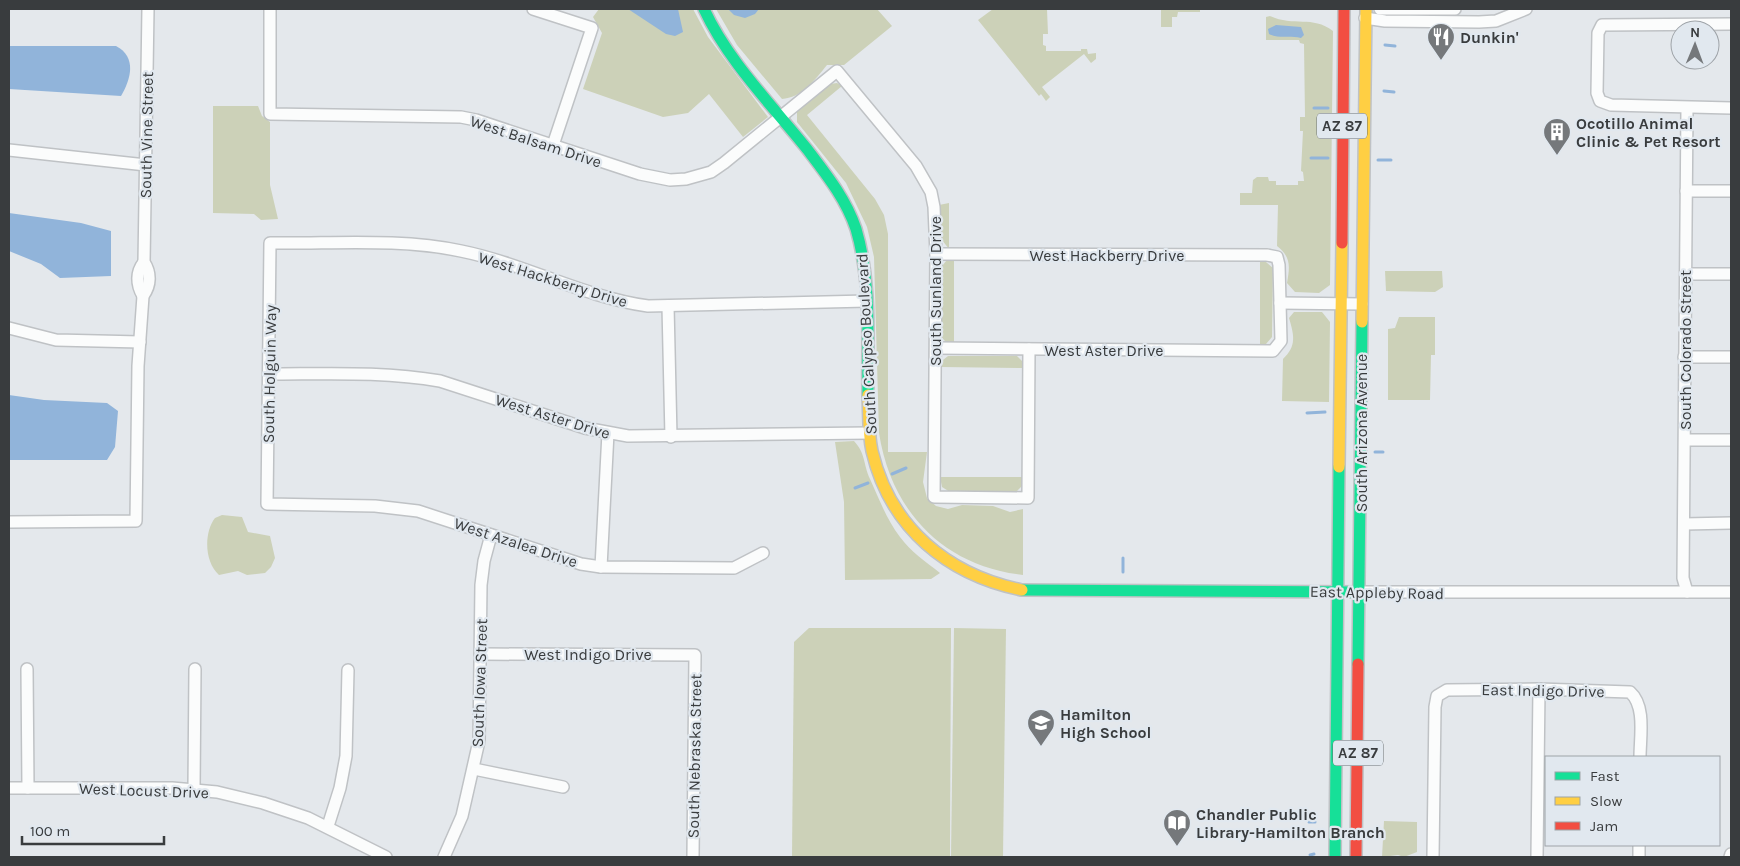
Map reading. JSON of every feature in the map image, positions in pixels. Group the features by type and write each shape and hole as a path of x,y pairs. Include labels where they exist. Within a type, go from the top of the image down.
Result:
{"main road":[{"name":"South Calypso Boulevard","path":"704,9 713,28 729,51 830,177 849,210 860,236 867,301 870,433 877,470 889,497 904,521 926,545 963,571 1022,590"},
{"name":"South Arizona Avenue","path":"1337,592 1344,9"},
{"name":"South Arizona Avenue","path":"1356,857 1366,13"},
{"name":"East Appleby Road","path":"1022,590 1360,592"},
{"name":"AZ 87","path":"1335,857 1337,792 1337,592"}],"street":[{"name":"South Vine Street","path":"9,522 136,521 138,366 143,296 149,288 149,269 144,262 148,9"},
{"name":"West Balsam Drive","path":"270,9 270,114 461,118 476,120 640,174 670,180 686,179 711,172 780,117"},
{"path":"532,9 592,28 553,145"},
{"path":"1380,9 1455,9"},
{"path":"1366,13 1385,21 1479,22 1496,21 1526,9"},
{"path":"1731,24 1602,24 1598,33 1596,93 1600,101 1611,106 1731,108"},
{"name":"South Sunland Drive","path":"780,117 837,70 924,178 931,192 934,207 936,254 934,497 1028,498 1029,349"},
{"name":"South Colorado Street","path":"1687,108 1683,578 1687,592"},
{"path":"9,150 146,165"},
{"path":"1686,191 1731,191"},
{"name":"West Hackberry Drive","path":"270,243 406,244 440,247 486,257 612,299 648,306 867,301"},
{"name":"South Holguin Way","path":"267,504 270,243"},
{"name":"West Hackberry Drive","path":"936,254 1268,255 1277,257 1280,302"},
{"path":"1686,274 1731,274"},
{"path":"1280,302 1362,304"},
{"name":"West Aster Drive","path":"936,348 1273,351 1281,341 1280,302"},
{"path":"668,306 670,437"},
{"path":"9,328 56,340 140,342"},
{"path":"1684,357 1731,357"},
{"name":"West Aster Drive","path":"269,374 393,375 431,379 608,434 670,437 870,433"},
{"path":"601,567 608,434"},
{"path":"1685,440 1731,440"},
{"name":"West Azalea Drive","path":"267,504 393,507 434,515 581,564 601,567 734,568 762,553"},
{"path":"1684,524 1731,524"},
{"name":"South Iowa Street","path":"444,857 462,816 479,740 482,569 491,535"},
{"name":"East Appleby Road","path":"1360,592 1731,592"},
{"name":"West Indigo Drive","path":"482,654 695,655"},
{"name":"South Nebraska Street","path":"693,857 695,655"},
{"path":"28,669 28,788"},
{"path":"194,789 195,669"},
{"path":"328,826 340,788 346,756 348,670"},
{"path":"1537,857 1539,689"},
{"name":"East Indigo Drive","path":"1433,857 1434,707 1437,696 1447,690 1539,689 1630,692 1638,698 1640,711 1640,756"},
{"path":"474,769 563,787"},
{"name":"West Locust Drive","path":"9,788 194,789 263,803 328,826 386,857"}],"green space":[{"path":"599,9 693,9 708,37 768,117 743,137 709,94 688,113 663,117 583,89 602,33 593,17"},
{"path":"716,9 877,9 892,26 844,65 827,65 801,92 782,99 737,45"},
{"path":"993,9 1047,9 1048,34 1043,34 1043,45 1046,46 1046,51 1081,51 1081,49 1087,49 1088,54 1096,53 1096,59 1091,63 1084,54 1042,87 1050,97 1046,101 1041,94 1039,96 978,20"},
{"path":"1161,9 1200,9 1200,12 1178,12 1177,17 1172,17 1172,27 1161,27"},
{"path":"1270,16 1287,21 1318,23 1333,31 1330,285 1319,293 1295,292 1287,283 1289,272 1287,258 1277,246 1278,205 1240,205 1240,193 1252,193 1253,180 1257,177 1268,177 1269,181 1276,181 1276,185 1298,185 1298,181 1304,181 1303,172 1301,171 1303,131 1300,131 1300,117 1305,117 1304,44 1300,43 1299,40 1266,40 1266,17"},
{"path":"837,83 842,86 807,115 875,199 884,215 888,234 888,452 927,452 923,482 927,498 936,506 948,509 962,505 993,506 1010,512 1023,509 1023,575 994,570 968,560 945,547 926,530 909,510 895,487 885,461 879,433 874,257 867,227 846,183 797,122 797,111 830,84"},
{"path":"213,106 258,106 262,116 270,122 270,185 278,219 261,220 254,214 213,213"},
{"path":"949,203 949,249 942,240 939,205"},
{"path":"947,260 954,260 954,343 947,343 942,338 942,266"},
{"path":"1260,261 1266,262 1273,268 1272,337 1266,344 1260,344"},
{"path":"1385,271 1442,271 1443,287 1435,292 1386,291"},
{"path":"1294,312 1322,312 1330,322 1329,402 1282,401 1283,359 1291,350 1293,335 1289,318"},
{"path":"1399,317 1435,317 1435,355 1431,355 1430,400 1388,400 1388,329 1395,328"},
{"path":"948,356 1017,356 1022,361 1024,368 941,367 943,360"},
{"path":"854,441 861,450 870,479 891,524 913,552 940,573 931,579 845,580 844,502 835,442"},
{"path":"940,477 1023,477 1023,485 1017,491 950,492 942,487"},
{"path":"222,515 242,517 248,532 270,536 275,558 271,567 265,573 247,575 238,571 219,575 214,569 208,555 207,539 211,524 215,518"},
{"path":"809,628 951,628 950,857 792,857 794,642"},
{"path":"954,628 1006,629 1003,857 951,857"},
{"path":"1384,821 1417,822 1417,852 1404,857 1398,855 1382,857"}],"water":[{"path":"628,9 678,9 683,32 675,36 666,34"},
{"path":"728,9 759,9 755,14 745,18 734,15"},
{"path":"1276,25 1301,27 1304,35 1301,38 1269,34 1268,29"},
{"path":"9,46 116,46 127,56 130,69 129,76 121,96 9,89"},
{"path":"9,213 81,223 111,231 111,276 60,278 41,264 9,251"},
{"path":"9,395 44,400 107,403 118,411 115,447 107,460 9,460"}],"waterway":[{"path":"1385,45 1395,46"},
{"path":"1384,91 1394,92"},
{"path":"1314,108 1328,108"},
{"path":"1311,158 1328,158"},
{"path":"1378,160 1391,160"},
{"path":"1307,413 1325,412"},
{"path":"1375,452 1383,452"},
{"path":"892,474 906,468"},
{"path":"855,488 868,483"},
{"path":"1123,558 1123,572"},
{"path":"1309,822 1315,822"},
{"path":"1310,855 1314,854"}],"traffic: fast":[{"path":"704,9 725,46 765,99 807,149 835,187 852,218 861,249 867,290 868,395"},
{"path":"1358,664 1362,322"},
{"path":"1335,857 1339,467"},
{"path":"1022,590 1359,592"}],"traffic: slow":[{"path":"1362,322 1366,9"},
{"path":"1339,467 1342,243"},
{"path":"868,395 872,451 881,478 893,503 908,525 926,544 947,560 970,573 995,583 1022,590"}],"traffic: jam":[{"path":"1342,243 1344,9"},
{"path":"1356,857 1358,664"}],"place":[{"name":"Dunkin'","path":"1441,61"},
{"name":"Ocotillo Animal Clinic & Pet Resort","path":"1557,156"},
{"name":"Hamilton High School","path":"1041,747"},
{"name":"Chandler Public Library-Hamilton Branch","path":"1177,847"}]}
